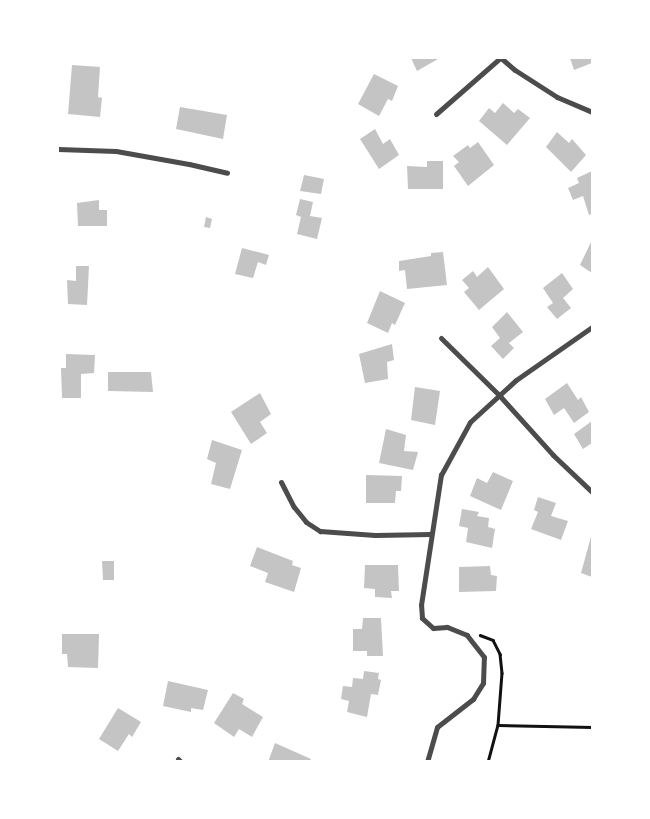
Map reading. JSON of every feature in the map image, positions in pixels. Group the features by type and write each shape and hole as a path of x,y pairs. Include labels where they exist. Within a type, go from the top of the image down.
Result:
{"street":[{"path":"436,114 501,58 515,70 556,97 592,112"},
{"path":"58,149 116,151 189,164 227,174"},
{"path":"427,762 437,727 473,699 483,683 484,656 467,635 447,627 433,628 422,618 421,605 441,475 470,422 516,380 592,326"},
{"path":"441,338 499,395 553,455 592,492"},
{"path":"281,482 294,507 306,522 320,531 375,534 431,534"}],"path":[{"path":"467,635 480,635 493,640 500,654 502,673 498,725 488,762"},
{"path":"498,725 592,727"}],"building":[{"path":"411,58 437,58 438,59 417,71"},
{"path":"570,58 592,58 592,63 574,70"},
{"path":"72,65 100,67 98,97 102,98 100,117 68,114"},
{"path":"374,74 398,86 392,101 388,99 379,116 358,104"},
{"path":"503,103 514,113 518,109 530,118 507,145 479,121 489,108 495,113"},
{"path":"180,107 227,115 223,139 176,129"},
{"path":"375,129 383,144 390,139 399,155 379,169 360,139"},
{"path":"557,132 569,143 572,139 586,155 571,172 546,147"},
{"path":"478,142 494,165 468,186 454,166 459,162 453,156 468,145 470,148"},
{"path":"427,161 443,161 443,189 408,189 407,166 427,167"},
{"path":"592,171 592,214 589,215 583,196 573,200 568,188 579,183 577,178"},
{"path":"304,175 324,179 321,194 300,191"},
{"path":"300,199 313,202 310,216 322,218 317,239 297,234 301,217 296,215"},
{"path":"99,200 99,210 107,210 107,226 78,226 77,203"},
{"path":"206,217 212,219 210,228 204,227"},
{"path":"592,240 592,273 580,265"},
{"path":"242,248 269,255 266,265 258,262 253,278 235,274"},
{"path":"443,252 447,285 407,289 405,270 399,271 399,261 431,256 431,253"},
{"path":"76,266 89,266 87,305 68,304 67,280 76,281"},
{"path":"488,267 504,289 479,310 464,292 469,288 462,280 473,271 477,277"},
{"path":"562,273 573,289 563,298 571,308 557,319 547,307 553,303 543,288"},
{"path":"380,291 405,303 395,325 392,323 388,333 367,323"},
{"path":"507,312 523,332 509,343 514,348 503,359 491,346 500,338 492,327"},
{"path":"392,344 394,360 387,362 388,379 365,383 359,354"},
{"path":"66,354 95,355 94,373 81,374 81,398 62,398 61,368 66,368"},
{"path":"108,372 151,372 153,392 108,391"},
{"path":"567,383 578,400 581,397 589,412 574,423 564,408 554,415 545,399"},
{"path":"415,387 440,391 435,425 411,420"},
{"path":"260,393 271,414 260,422 267,433 251,444 231,412"},
{"path":"592,421 592,443 583,449 574,434"},
{"path":"386,429 406,435 404,451 418,452 413,470 379,463"},
{"path":"212,440 242,450 230,489 211,484 216,463 207,459"},
{"path":"493,472 513,481 501,510 470,496 477,478 487,483"},
{"path":"366,475 402,476 401,491 396,491 395,503 366,503"},
{"path":"538,497 556,503 551,516 568,521 561,540 531,529 538,512 534,510"},
{"path":"462,509 479,512 477,516 489,518 488,527 495,529 492,548 466,542 468,528 459,526"},
{"path":"592,533 592,577 581,573"},
{"path":"257,547 293,561 292,565 301,568 294,592 265,582 268,573 250,566"},
{"path":"102,561 114,561 114,580 103,580"},
{"path":"365,565 398,565 399,591 391,591 392,598 375,597 375,589 364,588"},
{"path":"490,566 491,575 497,576 496,591 459,592 459,567"},
{"path":"363,618 381,618 383,656 367,656 367,651 353,651 353,629 362,629"},
{"path":"62,634 99,634 98,668 68,667 67,654 62,654"},
{"path":"364,671 379,673 378,679 381,680 378,695 371,694 367,717 347,712 349,701 341,699 343,686 352,687 353,678 363,679"},
{"path":"168,681 208,690 203,710 191,708 191,712 163,706"},
{"path":"233,693 244,699 242,704 263,717 252,737 239,729 234,737 214,723"},
{"path":"118,708 141,722 132,737 129,734 118,751 99,739"},
{"path":"275,743 311,759 309,762 268,762"}]}
